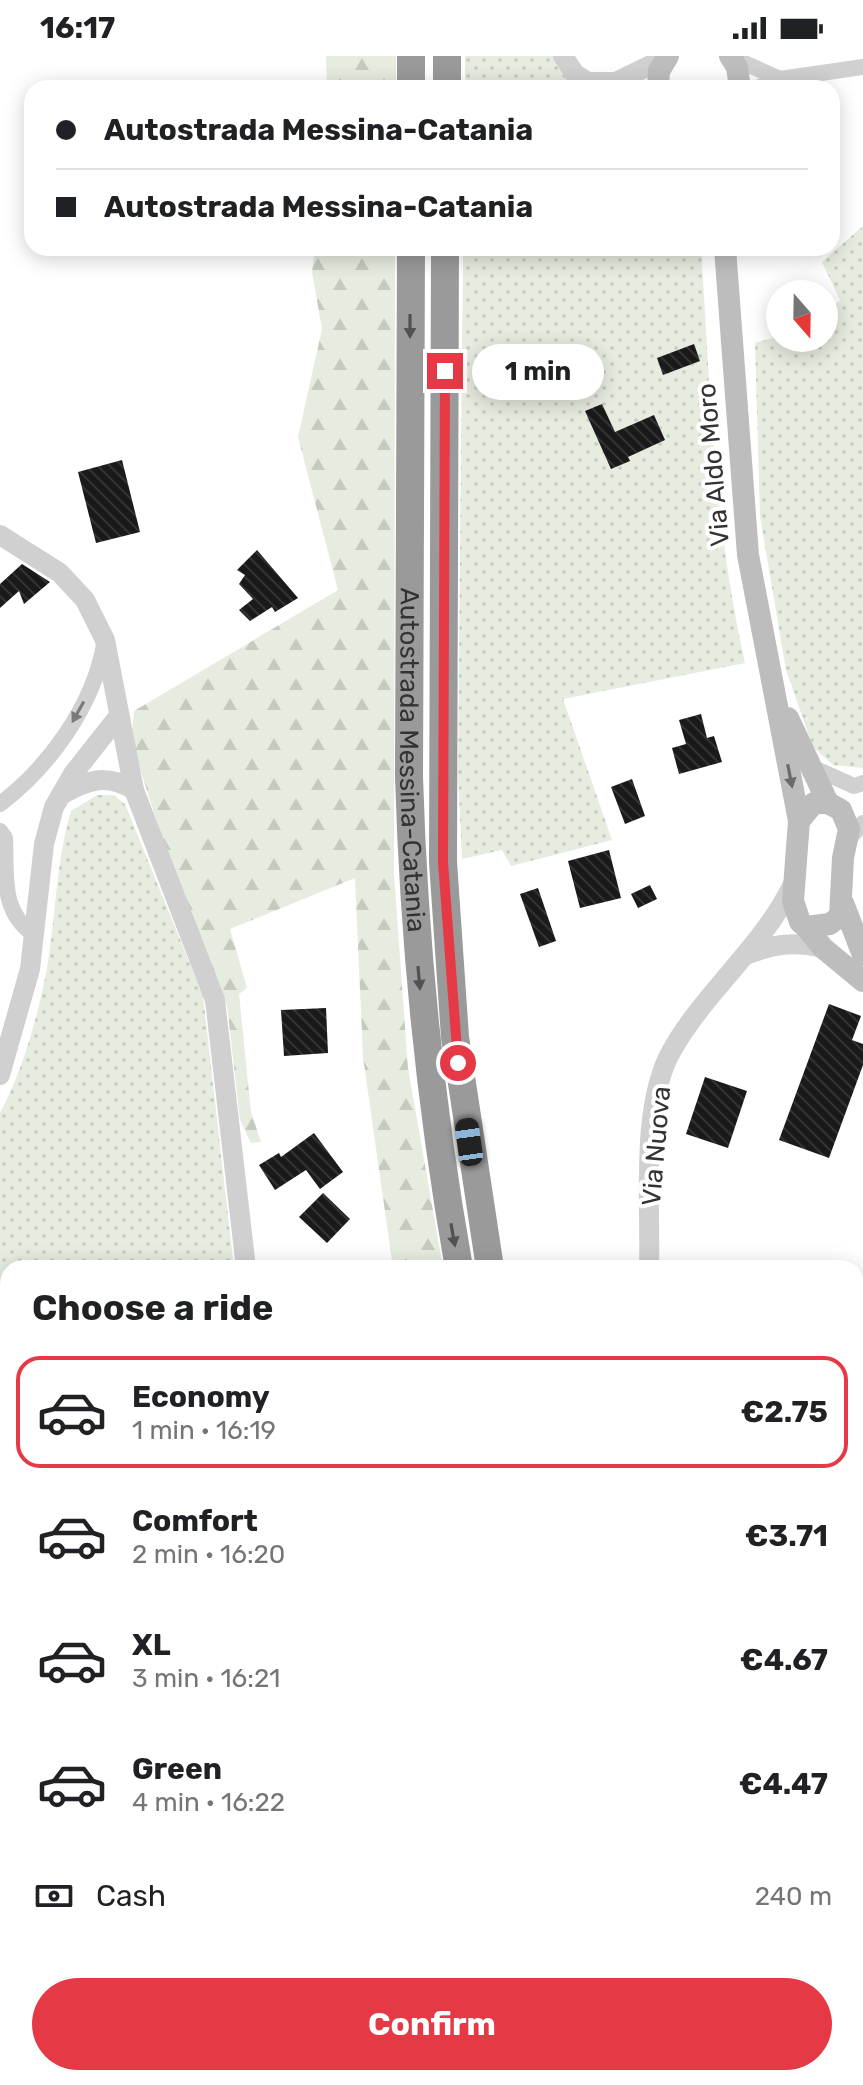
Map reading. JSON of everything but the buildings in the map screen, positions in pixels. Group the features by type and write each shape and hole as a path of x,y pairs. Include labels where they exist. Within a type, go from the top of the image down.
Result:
{"highway":[{"path":"411,56 411,80"},
{"path":"447,56 447,80"},
{"name":"Autostrada Messina-Catania","path":"411,256 409,777 412,864 424,1039 458,1260"},
{"name":"Autostrada Messina-Catania","path":"445,256 443,862 455,1037 489,1260"}],"main road":[{"path":"658,80 659,71 667,56"},
{"path":"730,56 737,67 739,80"},
{"name":"Via Aldo Moro","path":"726,256 748,555 771,676"},
{"path":"771,676 828,803"},
{"path":"771,676 799,821 794,882 795,911 801,934 863,981"},
{"path":"799,821 814,803 828,803 841,810 849,829 841,872 843,903 840,916 830,924 801,934"},
{"path":"843,903 863,955"}],"street":[{"path":"563,56 575,74 585,80"},
{"path":"620,80 667,56"},
{"path":"730,56 780,79 863,67"},
{"path":"0,535 60,573 85,600 105,640 134,790 215,1000 245,1260"},
{"path":"0,804 41,766 67,730 93,683 105,640"},
{"path":"93,683 112,670"},
{"path":"0,1075 30,969 44,844 61,795 118,717"},
{"path":"814,768 859,785"},
{"path":"61,795 81,783 104,778 134,790"},
{"path":"828,803 859,785"},
{"path":"846,842 863,823"},
{"path":"0,831 5,838 9,908 16,922 34,935"},
{"name":"Via Nuova","path":"649,1260 652,1124 663,1070 690,1023 781,909 794,882"},
{"path":"746,955 801,934"}],"green space":[{"path":"326,56 396,56 396,80 327,80"},
{"path":"465,56 555,56 571,80 465,80"},
{"path":"863,226 863,768 833,765 813,747 786,670 760,516 755,343 766,340 766,352 838,352 838,280 831,280 822,262 829,256 840,256 840,246"},
{"path":"314,256 395,256 394,874 408,1068 442,1260 392,1260 363,1057 355,878 230,929 247,988 239,994 251,1112 261,1142 251,1143 240,1120 227,1005 167,854 132,734 134,711 338,590 298,437 322,329 312,272"},
{"path":"463,256 702,256 720,508 745,663 563,699 612,840 511,866 502,850 462,859 458,773"},
{"path":"97,795 113,795 125,804 203,996 233,1260 0,1260 0,1113 23,1061 39,1005 50,948 62,850 71,811"}],"route":[{"path":"445,371 443,862 447,950 458,1063"}]}
